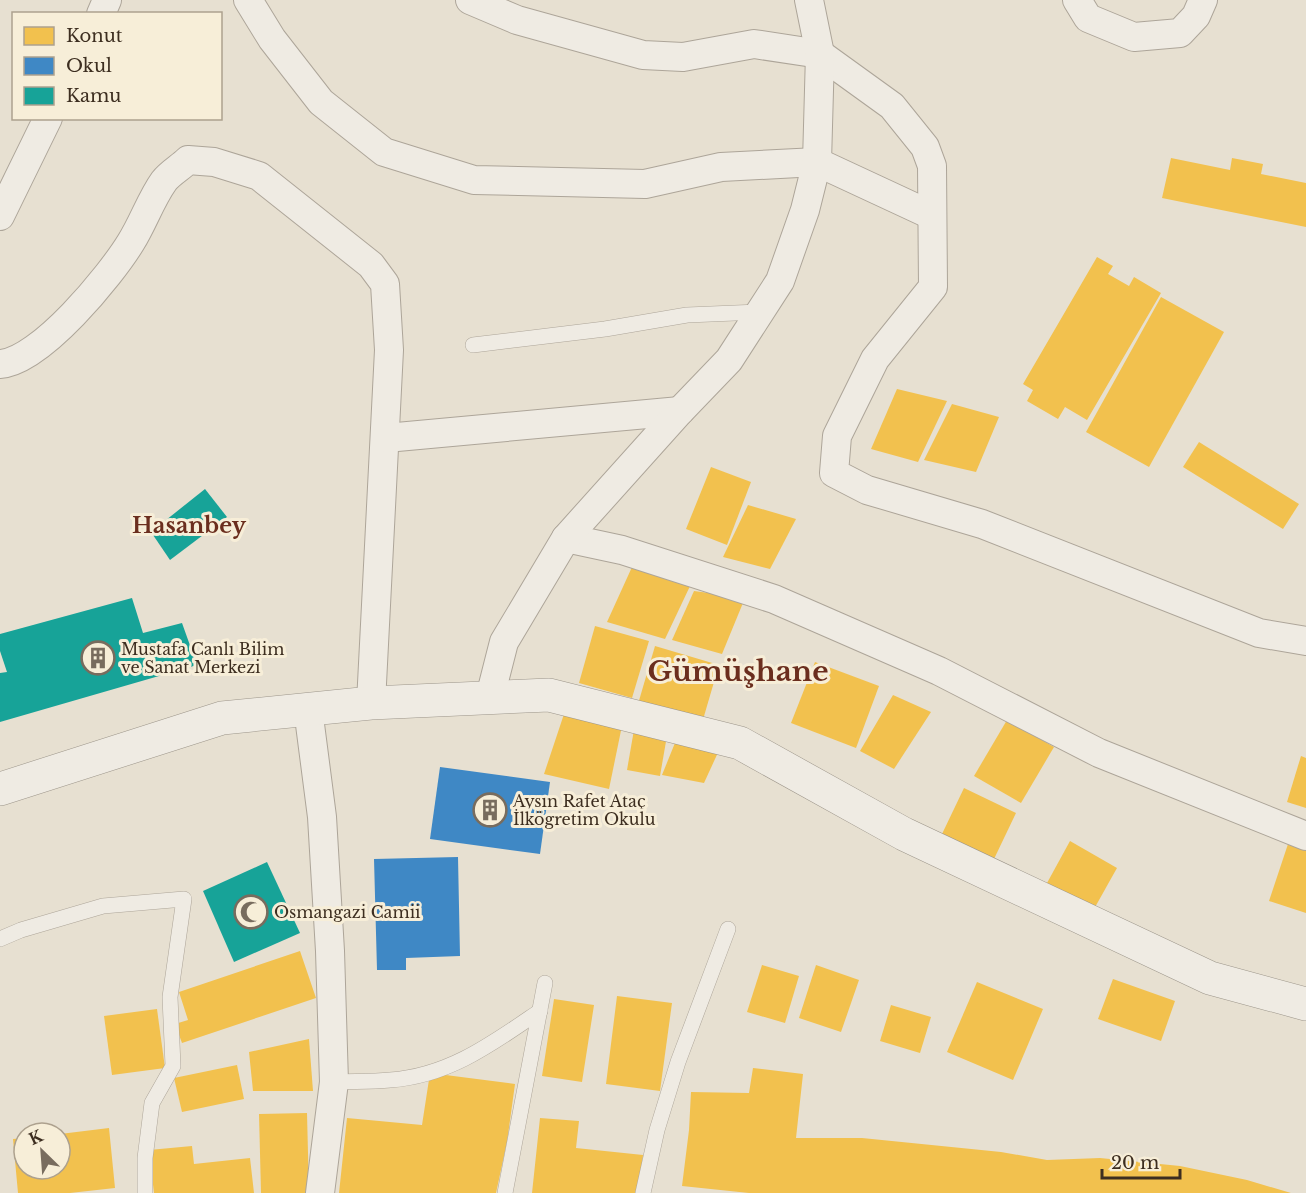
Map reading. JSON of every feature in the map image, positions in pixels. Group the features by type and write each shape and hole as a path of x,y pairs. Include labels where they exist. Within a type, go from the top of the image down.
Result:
{"main road":[{"path":"0,789 222,718 371,703 549,695 740,743 904,834 1210,978 1306,1004"}],"street":[{"path":"248,0 272,39 321,102 384,152 474,180 559,180 645,184 721,167 817,162 931,215"},
{"path":"470,0 517,21 643,55 683,57 754,44 820,54 892,106 925,147 932,166 933,286 875,359 837,436 834,473 867,490 982,524 1259,633 1306,641"},
{"path":"490,697 504,642 566,538 729,360 780,280 806,210 817,162 820,54 809,0"},
{"path":"1077,0 1088,18 1134,37 1180,33 1196,15 1203,0"},
{"path":"0,216 47,120"},
{"path":"2,358 40,346 90,297 131,243 165,181 188,160 214,162 259,176 371,266 385,284 389,350 371,703"},
{"path":"386,438 680,411"},
{"path":"566,538 622,550 774,599 939,671 1099,753 1306,836"},
{"path":"308,709 322,817 330,951 334,1082 321,1193"}],"lane":[{"path":"473,345 605,329 687,315 759,312"},
{"path":"0,939 21,930 103,906 184,899 170,997 173,1066 152,1103 145,1158 145,1193"},
{"path":"643,1193 657,1130 678,1062 728,929"},
{"path":"505,1193 545,983"},
{"path":"334,1082 390,1080 439,1070 488,1048 540,1011"}],"building: Konut":[{"path":"1171,158 1230,170 1232,158 1263,164 1261,174 1306,183 1306,227 1162,198"},
{"path":"1097,257 1113,266 1108,274 1129,286 1134,277 1161,293 1087,420 1065,407 1058,419 1027,401 1033,390 1023,384"},
{"path":"1161,297 1224,332 1149,467 1086,432"},
{"path":"897,389 947,401 918,462 871,449"},
{"path":"952,404 999,417 976,472 924,460"},
{"path":"1199,442 1299,504 1283,529 1183,467"},
{"path":"711,467 751,482 727,545 686,529"},
{"path":"748,505 796,519 770,569 723,557"},
{"path":"632,567 691,584 665,639 607,622"},
{"path":"694,591 745,598 722,654 672,640"},
{"path":"595,626 649,641 632,698 579,683"},
{"path":"655,646 719,665 702,723 638,704"},
{"path":"815,662 879,686 856,748 791,723"},
{"path":"893,695 931,712 894,769 860,751"},
{"path":"567,705 624,716 609,789 544,774"},
{"path":"1007,720 1054,747 1021,803 974,776"},
{"path":"635,724 668,730 660,776 627,770"},
{"path":"679,733 721,746 704,783 662,775"},
{"path":"1301,756 1306,758 1306,808 1287,802"},
{"path":"964,788 1016,813 994,859 942,834"},
{"path":"1070,841 1117,868 1094,909 1047,883"},
{"path":"1288,844 1306,850 1306,913 1269,901"},
{"path":"300,951 316,998 182,1043 175,1024 188,1020 179,992"},
{"path":"762,965 799,976 785,1023 747,1012"},
{"path":"816,965 859,980 841,1032 799,1018"},
{"path":"1113,979 1175,1001 1161,1041 1098,1019"},
{"path":"977,982 1043,1009 1013,1080 947,1052"},
{"path":"617,996 672,1003 660,1091 606,1084"},
{"path":"554,999 594,1005 582,1082 542,1076"},
{"path":"891,1005 931,1017 920,1053 880,1041"},
{"path":"157,1009 165,1068 112,1075 104,1016"},
{"path":"309,1039 313,1091 253,1091 249,1052"},
{"path":"237,1065 244,1099 182,1112 174,1078"},
{"path":"753,1068 803,1074 796,1138 862,1138 1001,1152 1047,1160 1100,1158 1180,1166 1247,1180 1291,1193 749,1193 682,1186 691,1092 749,1093"},
{"path":"430,1073 515,1084 507,1142 496,1193 339,1193 347,1118 422,1125"},
{"path":"307,1113 309,1193 261,1193 259,1114"},
{"path":"540,1118 579,1121 576,1148 643,1155 639,1193 532,1193"},
{"path":"109,1128 115,1188 70,1193 18,1193 17,1181 72,1181 72,1133"},
{"path":"192,1146 194,1164 250,1158 254,1193 154,1193 149,1150"}],"building: Okul":[{"name":"Aysın Rafet Ataç İlkögretim Okulu","path":"440,767 550,782 540,854 430,839"},
{"path":"458,857 460,956 406,958 406,970 377,970 374,859"}],"building: Kamu":[{"path":"205,489 227,517 170,560 151,532"},
{"name":"Mustafa Canlı Bilim ve Sanat Merkezi","path":"132,598 143,633 182,623 197,665 0,722 0,673 7,672 0,651 0,634"},
{"name":"Osmangazi Camii","path":"267,862 300,933 234,962 203,891"}],"place":[{"name":"Mustafa Canlı Bilim ve Sanat Merkezi","path":"98,658"},
{"name":"Aysın Rafet Ataç İlkögretim Okulu","path":"490,810"},
{"name":"Osmangazi Camii","path":"251,912"}],"district":[{"name":"Hasanbey","path":"189,525"},
{"name":"Gümüşhane","path":"738,671"}]}
